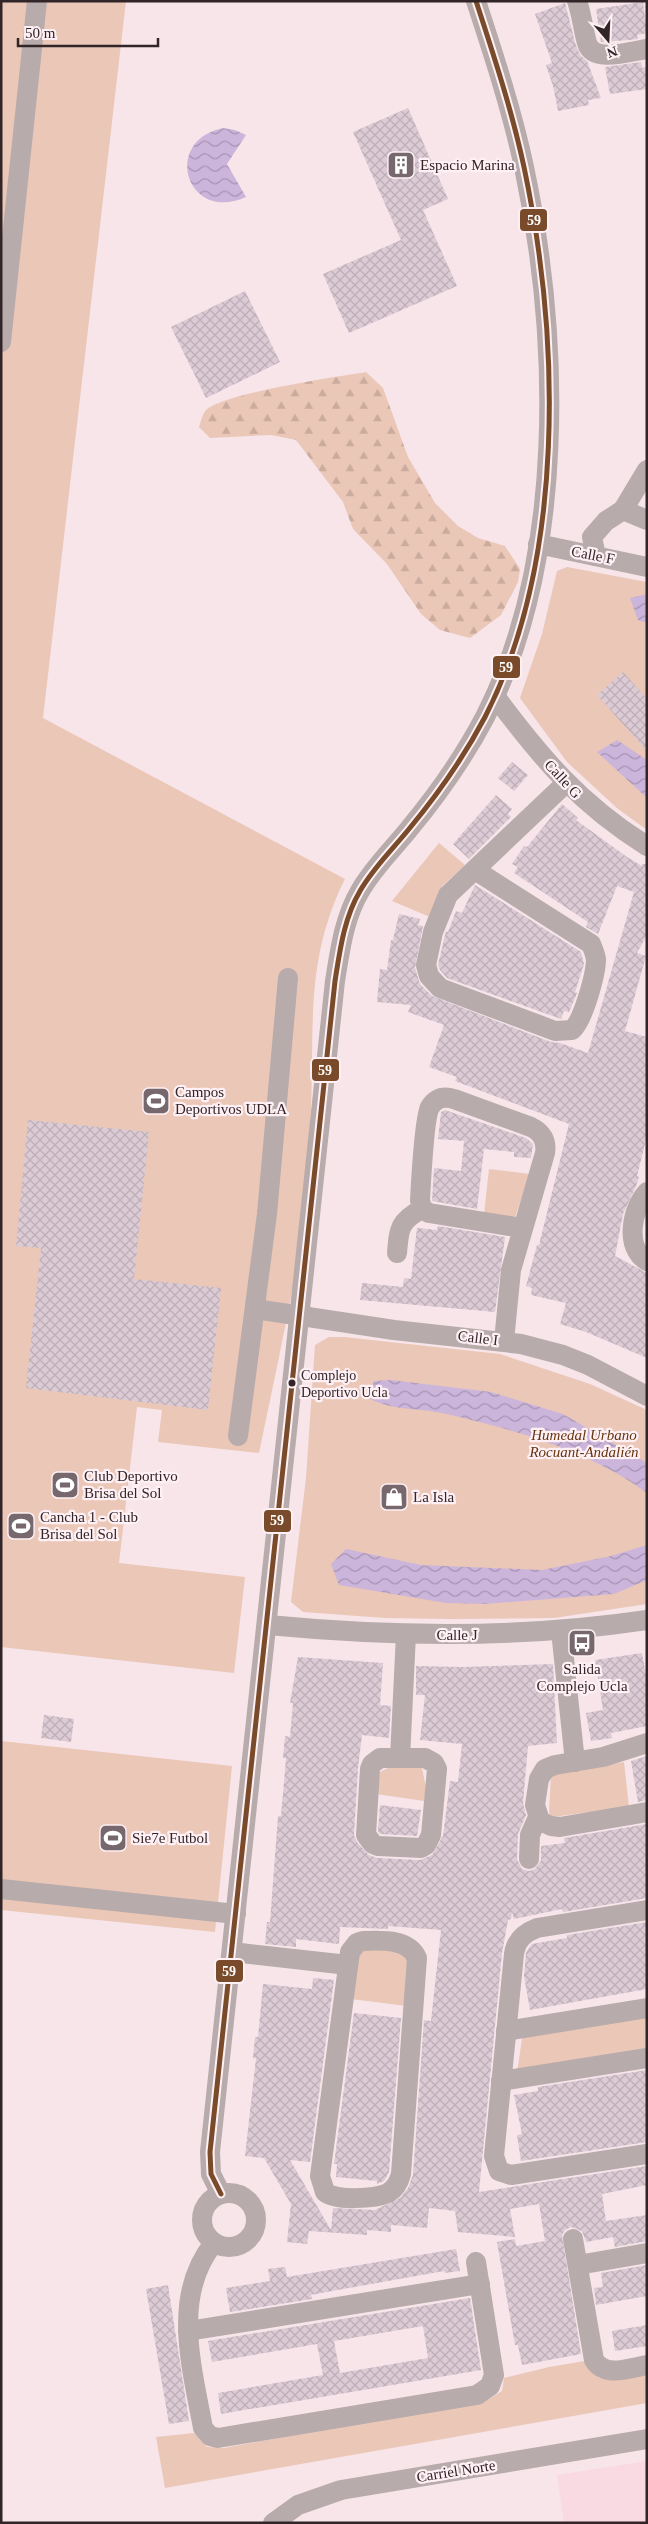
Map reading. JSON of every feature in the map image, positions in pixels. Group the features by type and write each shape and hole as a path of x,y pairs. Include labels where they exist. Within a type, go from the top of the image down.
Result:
{"street":[{"path":"1,342 37,1"},
{"path":"221,2194 211,2174 210,2163 335,981 344,929 351,909 370,875 423,812 457,764 495,696 522,623 538,544 544,499 548,408 546,326 541,266 524,164 476,1"},
{"path":"577,1 587,42 593,52 602,55 647,49"},
{"path":"596,556 592,537 606,521 623,510 647,470"},
{"path":"623,510 647,520"},
{"name":"Calle F","path":"538,544 647,568"},
{"name":"Calle G","path":"495,696 566,783 607,820 647,846"},
{"path":"475,870 590,944 594,951 595,965 581,1018 572,1030 555,1032 440,988 429,976 427,959 433,932 444,901 455,887 566,783"},
{"path":"238,1436 268,1214 288,978"},
{"path":"422,1209 420,1200 429,1109 436,1100 448,1097 531,1126 543,1138 545,1153 511,1270 504,1341"},
{"path":"647,1192 641,1200 632,1238 635,1250 647,1261"},
{"path":"422,1209 430,1213 522,1228"},
{"path":"396,1253 401,1226 409,1216 422,1209"},
{"name":"Calle I","path":"255,1309 394,1330 504,1341 542,1349 571,1358 647,1396"},
{"name":"Calle J","path":"268,1625 406,1634 561,1631 647,1620"},
{"path":"561,1631 575,1762"},
{"path":"400,1758 406,1634"},
{"path":"647,1743 603,1757 550,1767 541,1774 535,1805 538,1817 551,1826 560,1827 647,1812"},
{"path":"380,1758 400,1758 425,1758 434,1763 437,1768 431,1835 426,1845 421,1848 378,1846 373,1844 366,1835 372,1764 380,1758"},
{"path":"529,1860 531,1829 538,1817"},
{"path":"1,1889 236,1914"},
{"path":"647,1910 538,1928 522,1936 514,1954 494,2156 496,2167 505,2174 512,2175 647,2154"},
{"path":"369,1941 409,1947 417,1958 418,1966 399,2182 387,2193 340,2199 325,2192 320,2182 320,2176 348,1965 353,1947 357,1943 369,1941"},
{"path":"232,1952 348,1965"},
{"path":"506,2031 647,2008"},
{"path":"502,2081 647,2058"},
{"path":"221,2194 238,2195 246,2199 256,2215 256,2224 253,2232 240,2245 232,2247 214,2243 203,2230 203,2212 206,2204 221,2194"},
{"path":"573,2240 594,2360 597,2364 610,2371 647,2365"},
{"path":"214,2243 204,2256 194,2276 188,2331 189,2352 203,2428 210,2436 222,2438 482,2393 490,2386 494,2375 476,2262"},
{"path":"578,2265 647,2253"},
{"path":"188,2331 480,2284"},
{"name":"Carriel Norte","path":"273,2523 298,2505 341,2490 647,2439"}],"shaded area":[{"path":"647,2461 647,2523 564,2523 557,2475"}],"green space":[{"name":"Campos Deportivos UDLA","path":"1,1 126,1 43,718 345,879 331,911 322,941 317,972 312,1032 309,1145 302,1230 288,1311 259,1453 158,1442 162,1410 137,1407 119,1563 245,1577 234,1673 1,1647"},
{"path":"366,372 383,388 408,457 435,503 458,526 478,538 505,546 520,569 518,582 501,615 470,638 440,630 421,614 387,564 353,529 343,502 296,440 271,435 210,438 199,427 206,410 235,398 282,386"},
{"path":"567,567 647,582 647,830 618,809 567,762 520,698 542,634 557,571"},
{"path":"439,843 465,865 442,886 430,917 392,901"},
{"path":"489,1169 530,1174 515,1217 484,1214"},
{"name":"Humedal Urbano Rocuant-Andalién","path":"329,1337 500,1354 590,1384 647,1410 647,1604 554,1618 452,1619 385,1618 303,1612 291,1602 306,1478 315,1345"},
{"name":"Sie7e Futbol","path":"1,1741 232,1766 215,1932 1,1910"},
{"path":"624,1762 629,1807 552,1817 549,1813 551,1774"},
{"path":"398,1763 422,1768 426,1788 424,1801 376,1794 380,1772"},
{"path":"362,1947 406,1952 409,1957 407,2006 351,1999 357,1950"},
{"path":"647,2013 647,2051 517,2073 523,2032"},
{"path":"585,2361 599,2378 647,2371 647,2403 165,2488 156,2437 194,2433 207,2447 224,2448 489,2399 502,2391 504,2378 549,2367"}],"water":[{"path":"223,128 235,130 246,135 227,164 246,197 226,202 209,199 196,190 189,178 187,163 192,148 204,136"},
{"path":"647,594 647,623 638,620 630,598"},
{"path":"617,740 647,760 647,798 597,752"},
{"path":"391,1380 491,1392 563,1414 647,1463 647,1493 601,1465 551,1443 472,1420 435,1412 397,1407 368,1398 374,1381"},
{"path":"647,1545 647,1580 614,1594 485,1604 446,1603 339,1585 331,1564 346,1549 421,1565 542,1570 611,1556"}],"building":[{"path":"643,2 647,33 637,35 638,39 601,42 596,9"},
{"path":"565,3 576,46 581,56 587,61 601,98 588,100 589,105 558,111 546,65 552,63 535,14"},
{"path":"641,62 642,68 647,67 647,89 610,94 605,67"},
{"path":"408,108 448,199 423,210 457,286 349,333 323,274 401,240 353,132"},
{"path":"245,291 280,362 206,398 171,327"},
{"path":"623,672 647,699 647,751 597,695"},
{"path":"512,762 528,775 514,791 498,778"},
{"path":"496,795 512,809 508,814 511,817 469,859 453,844"},
{"path":"562,804 578,818 576,820 627,857 642,866 642,864 647,864 647,935 637,953 646,956 625,1031 647,1037 647,1136 637,1176 639,1177 623,1214 615,1256 647,1273 647,1358 586,1332 560,1324 566,1303 531,1295 532,1288 526,1286 537,1245 539,1245 569,1124 455,1081 457,1077 429,1067 444,1025 408,1012 411,1005 377,1002 380,969 387,970 391,940 393,940 399,914 420,919 418,925 423,926 415,968 420,984 432,996 551,1042 560,1043 588,1053 634,892 617,886 598,934 586,927 588,922 514,873 518,867 512,864 524,846 527,847"},
{"path":"475,885 581,952 584,964 575,992 577,993 569,1012 564,1011 561,1019 447,978 440,970 438,965 446,931 448,932 456,911 462,913"},
{"path":"445,1110 526,1138 533,1144 531,1158 514,1157 514,1152 484,1149 477,1209 432,1201 434,1168 461,1171 464,1141 438,1139 441,1112"},
{"path":"28,1120 149,1132 134,1279 221,1288 208,1410 26,1388 41,1248 16,1246"},
{"path":"438,1226 505,1237 495,1312 360,1300 362,1283 403,1287 404,1278 411,1279 417,1228 437,1230"},
{"path":"642,1653 647,1681 647,1726 611,1733 612,1738 591,1741 586,1713 603,1710 595,1660"},
{"path":"298,1657 383,1663 380,1705 391,1706 389,1738 362,1735 358,1768 354,1835 357,1842 369,1855 377,1858 420,1860 432,1855 443,1836 450,1781 458,1782 462,1744 420,1740 425,1695 416,1695 416,1666 464,1667 553,1664 557,1743 528,1746 523,1803 526,1815 518,1834 517,1859 522,1869 529,1871 535,1869 541,1860 541,1846 565,1843 564,1838 647,1824 647,1898 563,1912 562,1909 514,1919 512,1912 511,1919 508,1920 502,1953 479,2192 647,2166 647,2185 602,2194 606,2221 647,2215 647,2241 615,2247 613,2237 586,2242 582,2231 571,2227 565,2230 562,2235 581,2354 522,2365 518,2345 515,2345 497,2242 515,2239 516,2246 545,2241 539,2204 510,2209 515,2237 458,2232 455,2211 429,2208 427,2228 391,2225 391,2232 367,2230 367,2235 309,2231 307,2244 287,2242 291,2204 264,2158 245,2156 256,2058 253,2058 255,2037 258,2037 263,1984 312,1989 313,1978 334,1980 310,2162 290,2160 331,2230 333,2208 375,2210 400,2198 408,2188 413,2175 424,2020 431,2021 441,1930 388,1926 388,1929 340,1927 339,1944 296,1939 296,1947 265,1944 267,1922 270,1922 278,1816 281,1816 286,1758 283,1758 285,1736 290,1737 293,1703 290,1703"},
{"path":"44,1715 74,1719 71,1742 41,1738"},
{"path":"647,1756 647,1800 638,1802 631,1761"},
{"path":"380,1805 421,1810 417,1836 380,1834 378,1831"},
{"path":"647,1922 647,1989 530,2010 524,1976 526,1952 532,1944 567,1938 567,1935"},
{"path":"354,2013 401,2018 389,2172 384,2181 377,2184 377,2181 336,2177 337,2164 334,2164"},
{"path":"647,2070 647,2142 521,2161 517,2135 522,2134 514,2095 538,2091 538,2087"},
{"path":"456,2249 460,2271 445,2273 444,2271 311,2295 312,2299 230,2312 226,2288 270,2281 268,2269 285,2267 287,2277"},
{"path":"647,2265 647,2296 596,2305 594,2288 603,2287 601,2273"},
{"path":"168,2285 189,2421 169,2424 146,2289"},
{"path":"470,2298 481,2370 221,2414 218,2393 323,2375 317,2344 212,2362 208,2341","holes":["423,2326 428,2358 340,2373 334,2341"]},
{"path":"647,2325 647,2346 615,2351 612,2331"}],"transit line":[{"name":"59","path":"221,2194 211,2174 210,2152 335,981 341,946 350,912 365,883 440,789 485,717 511,655 530,588 542,519 548,447 549,375 544,303 536,233 514,125 476,1"}],"place":[{"name":"Espacio Marina","path":"401,165"},
{"name":"Campos Deportivos UDLA","path":"156,1101"},
{"name":"Complejo Deportivo Ucla","path":"292,1383"},
{"name":"Club Deportivo Brisa del Sol","path":"65,1485"},
{"name":"La Isla","path":"394,1497"},
{"name":"Cancha 1 - Club Brisa del Sol","path":"21,1526"},
{"name":"Salida Complejo Ucla","path":"582,1643"},
{"name":"Sie7e Futbol","path":"113,1838"}]}
